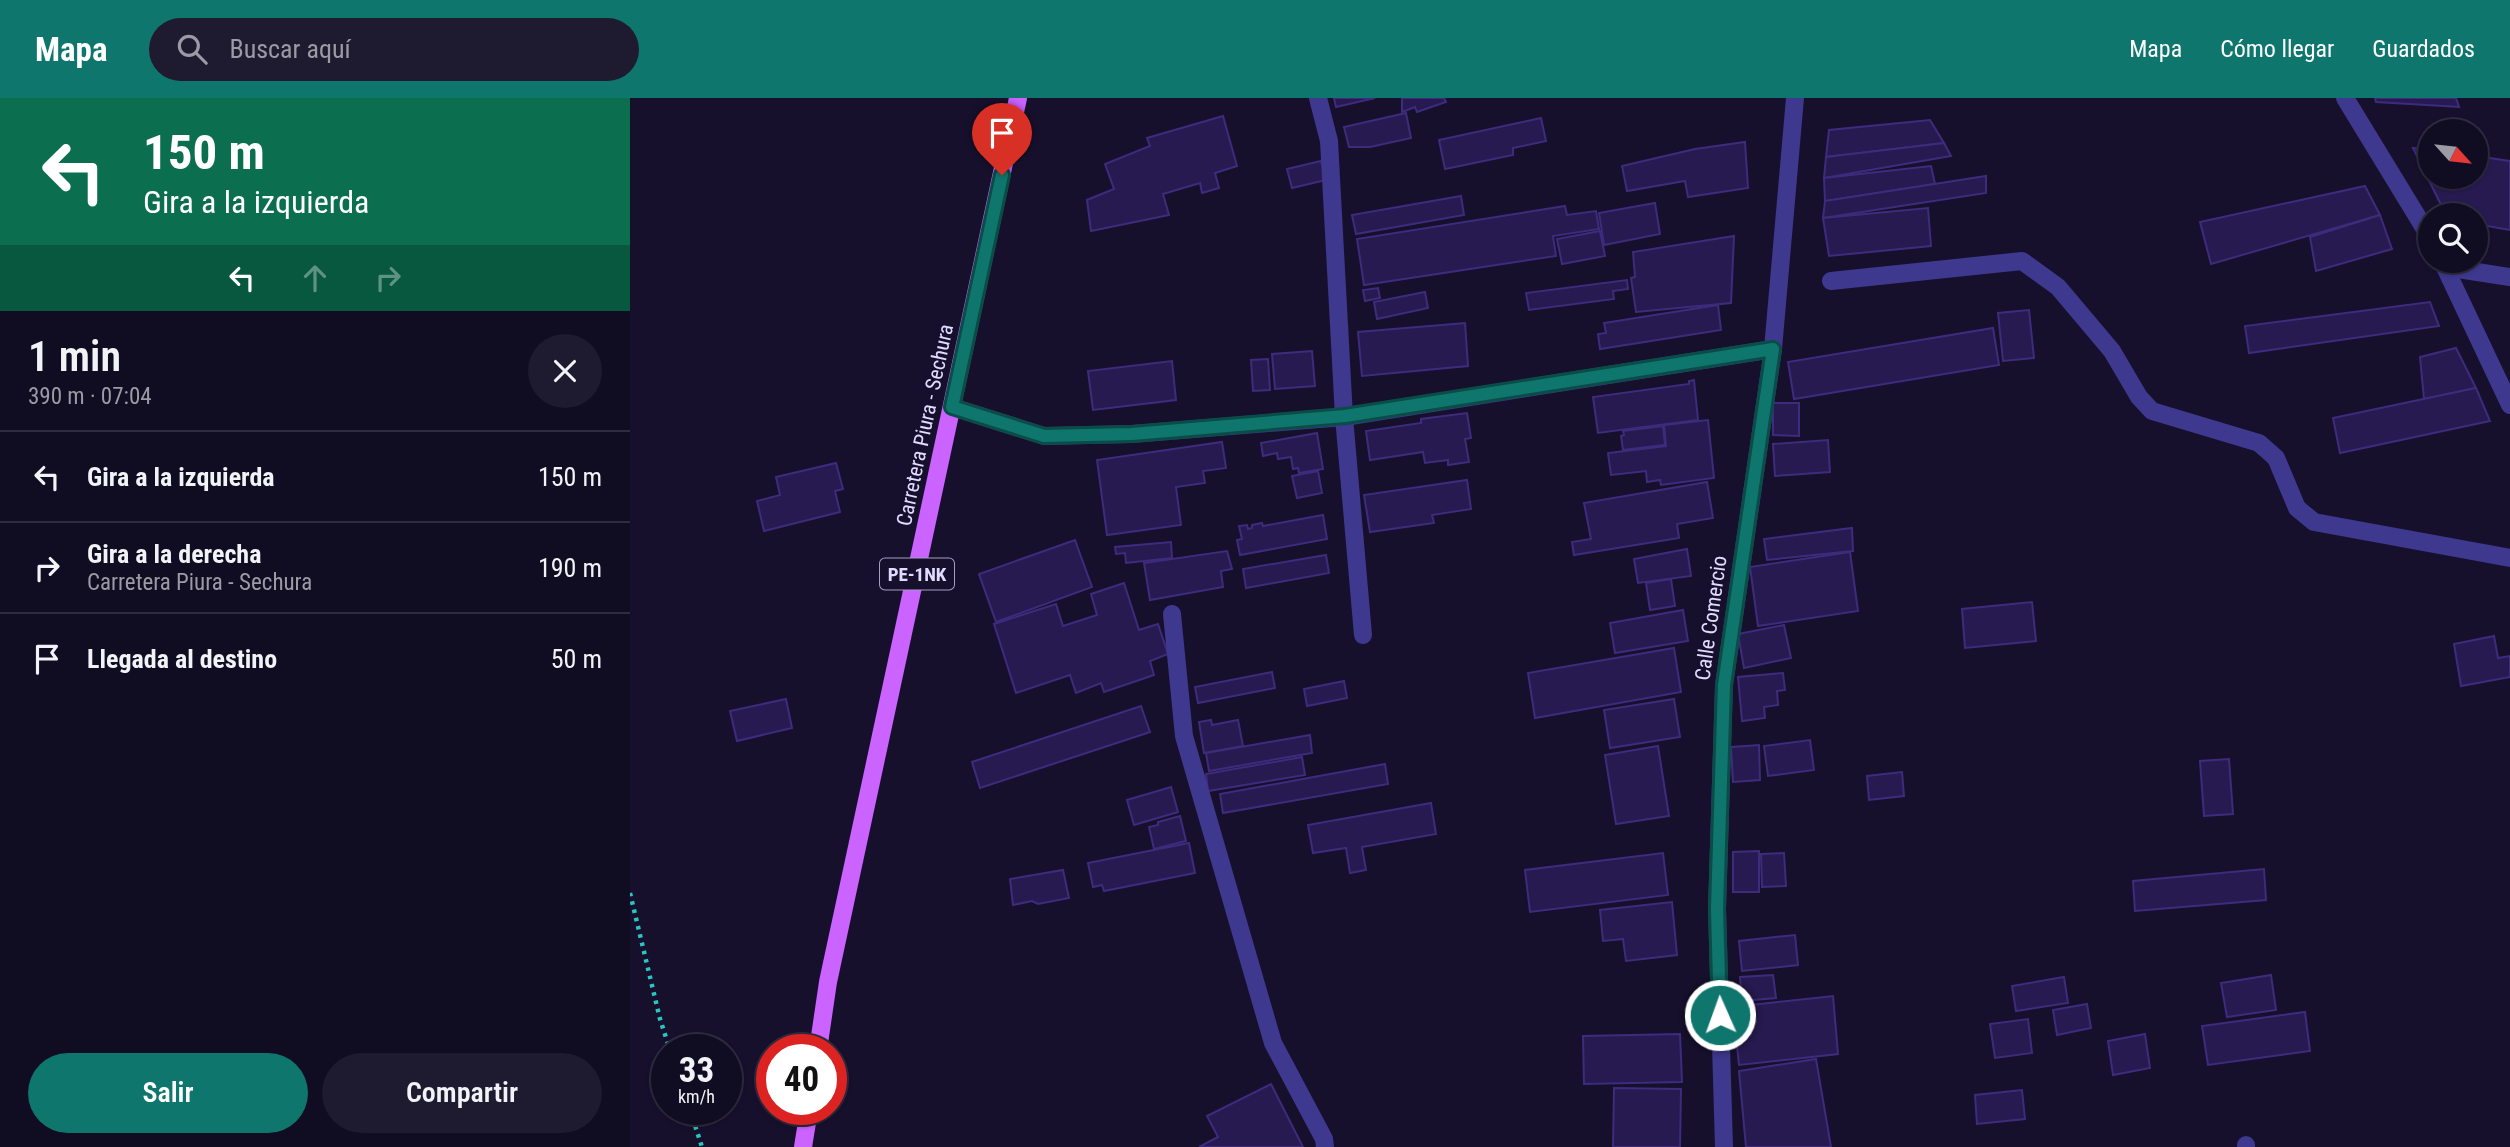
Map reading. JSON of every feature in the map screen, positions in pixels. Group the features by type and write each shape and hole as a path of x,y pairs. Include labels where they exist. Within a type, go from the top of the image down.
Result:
{"main road":[{"name":"Carretera Piura - Sechura","path":"821,1034 831,970 1018,98"},
{"path":"803,1147 807,1125"}],"street":[{"path":"1318,98 1329,141 1345,416 1363,635"},
{"name":"Calle Comercio","path":"1724,1147 1717,909 1724,685 1773,349 1796,98"},
{"path":"2345,98 2418,218"},
{"path":"1831,281 2022,261 2057,287 2112,351 2139,397 2152,411 2259,443 2276,458 2297,508 2314,522 2510,558"},
{"path":"2448,273 2510,405"},
{"path":"2488,273 2510,277"},
{"path":"952,407 1044,436 1132,434 1345,416 1773,349"},
{"path":"1172,614 1184,736 1273,1043 1324,1139 1325,1147"}],"path":[{"path":"630,893 665,1034"},
{"path":"695,1125 702,1147"}],"building":[{"path":"1334,98 1375,98 1336,107"},
{"path":"1402,98 1444,98 1446,102 1417,112 1415,107 1402,112"},
{"path":"2375,98 2456,98 2459,107 2376,102"},
{"path":"1406,113 1411,138 1370,147 1349,147 1344,127"},
{"path":"1223,116 1237,166 1215,173 1219,188 1202,193 1200,183 1163,194 1169,215 1091,231 1087,200 1114,189 1105,164 1150,146 1147,138"},
{"path":"1541,118 1546,141 1513,148 1513,155 1445,169 1439,140"},
{"path":"1930,120 1944,143 1826,157 1829,130"},
{"path":"1745,142 1748,188 1688,197 1685,181 1627,191 1622,166 1695,149"},
{"path":"1944,143 1951,156 1824,178 1826,157"},
{"path":"2488,158 2510,161 2510,230 2488,226 2488,203 2440,203 2433,189 2488,189"},
{"path":"1321,161 1326,180 1292,188 1287,169"},
{"path":"1931,166 1935,184 1825,201 1824,178"},
{"path":"1986,176 1986,193 1823,218 1825,201"},
{"path":"2365,186 2380,215 2211,264 2200,222"},
{"path":"1461,196 1464,215 1356,234 1352,215"},
{"path":"1655,203 1660,234 1604,245 1599,213"},
{"path":"1565,206 1567,215 1596,211 1599,229 1553,236 1556,256 1364,285 1357,239"},
{"path":"1928,208 1931,246 1829,256 1823,218"},
{"path":"2380,215 2392,249 2316,271 2310,237"},
{"path":"1600,231 1605,256 1562,264 1557,239"},
{"path":"1734,236 1731,303 1636,312 1631,278 1635,277 1633,252"},
{"path":"1627,280 1628,289 1613,291 1614,299 1529,310 1526,293"},
{"path":"1378,288 1380,298 1365,301 1363,290"},
{"path":"1425,292 1428,308 1377,319 1374,302"},
{"path":"2430,302 2439,326 2249,353 2245,326"},
{"path":"1718,305 1721,330 1600,349 1598,334 1606,333 1604,323"},
{"path":"2029,310 2034,358 2003,361 1998,313"},
{"path":"1465,323 1468,366 1362,376 1358,332"},
{"path":"1993,328 1999,365 1794,399 1788,362"},
{"path":"2456,348 2476,388 2424,399 2420,357"},
{"path":"1312,351 1315,386 1275,389 1272,354"},
{"path":"1268,359 1270,390 1253,391 1251,360"},
{"path":"1172,361 1176,400 1093,410 1088,371"},
{"path":"1694,380 1698,420 1598,433 1593,397 1689,384 1689,381"},
{"path":"2476,388 2490,421 2340,453 2333,418"},
{"path":"1773,403 1799,403 1799,436 1773,435"},
{"path":"1467,413 1471,438 1465,439 1469,462 1448,465 1448,460 1425,463 1423,452 1370,460 1366,431 1421,423 1421,419"},
{"path":"1708,420 1714,478 1661,485 1660,480 1647,482 1646,471 1611,475 1608,453 1666,446 1664,425"},
{"path":"1663,426 1665,445 1623,450 1623,431"},
{"path":"1317,433 1323,469 1299,473 1298,468 1293,469 1291,457 1278,459 1277,453 1263,456 1261,443"},
{"path":"1828,440 1830,472 1775,476 1773,444"},
{"path":"1222,442 1226,468 1203,471 1205,483 1176,487 1181,525 1107,535 1097,460"},
{"path":"836,463 843,489 835,491 840,512 764,531 757,501 780,495 776,477"},
{"path":"1318,471 1322,493 1297,498 1292,476"},
{"path":"1467,480 1471,509 1432,515 1434,523 1370,532 1364,495"},
{"path":"1707,482 1713,518 1677,524 1679,538 1574,555 1572,542 1591,539 1584,503"},
{"path":"1323,515 1327,539 1240,555 1237,540 1242,539 1239,526 1247,525 1248,529 1252,528 1252,525 1262,523 1263,526"},
{"path":"1852,528 1853,551 1767,560 1764,539"},
{"path":"1075,540 1092,587 996,622 979,574"},
{"path":"1171,542 1172,558 1126,563 1125,553 1116,554 1115,547"},
{"path":"1687,549 1691,576 1638,583 1634,559"},
{"path":"1227,551 1232,569 1221,571 1223,587 1150,600 1144,563"},
{"path":"1850,552 1858,611 1758,626 1750,567"},
{"path":"1326,555 1329,573 1246,588 1243,569"},
{"path":"1671,579 1675,606 1650,610 1646,583"},
{"path":"1124,583 1139,630 1158,624 1168,654 1150,661 1154,675 1104,692 1101,683 1076,693 1070,675 1016,693 994,624 1056,604 1063,626 1097,615 1091,594"},
{"path":"2032,602 2036,641 1965,648 1962,609"},
{"path":"1683,610 1688,641 1615,653 1610,623"},
{"path":"1784,625 1791,658 1744,668 1738,634"},
{"path":"2494,636 2498,658 2510,656 2510,677 2461,686 2454,644"},
{"path":"1674,648 1681,692 1535,718 1528,673"},
{"path":"1272,672 1275,688 1198,703 1195,687"},
{"path":"1783,673 1785,690 1777,691 1778,705 1764,707 1765,718 1742,721 1738,677"},
{"path":"1344,681 1347,698 1307,706 1304,689"},
{"path":"786,699 792,728 737,741 730,711"},
{"path":"1674,699 1680,737 1610,748 1604,710"},
{"path":"1141,706 1150,732 980,788 972,762"},
{"path":"1211,720 1212,725 1238,720 1243,746 1204,753 1199,722"},
{"path":"1310,735 1312,753 1209,771 1206,753"},
{"path":"1810,740 1814,770 1768,776 1764,746"},
{"path":"1759,745 1760,780 1733,782 1731,747"},
{"path":"1658,746 1669,816 1616,824 1605,755"},
{"path":"1302,757 1305,775 1208,791 1206,774"},
{"path":"2229,759 2233,814 2204,816 2200,761"},
{"path":"1385,764 1388,784 1223,813 1220,794"},
{"path":"1902,772 1904,796 1869,800 1867,776"},
{"path":"1171,787 1178,812 1134,825 1127,800"},
{"path":"1431,803 1436,834 1362,847 1366,870 1350,873 1346,848 1313,853 1308,825"},
{"path":"1180,816 1186,841 1154,849 1149,827"},
{"path":"1189,843 1195,873 1104,891 1102,885 1093,887 1088,863"},
{"path":"1759,851 1759,892 1733,892 1733,852"},
{"path":"1663,853 1668,895 1530,912 1525,870"},
{"path":"1784,853 1786,886 1762,887 1761,854"},
{"path":"2264,869 2266,900 2135,911 2133,881"},
{"path":"1063,870 1069,898 1038,904 1032,901 1013,905 1010,879"},
{"path":"1672,902 1677,955 1626,961 1623,939 1603,941 1600,910"},
{"path":"1795,935 1798,965 1742,971 1739,941"},
{"path":"1773,975 1776,998 1742,1001 1740,977"},
{"path":"2271,975 2276,1010 2227,1017 2221,983"},
{"path":"2064,977 2068,1003 2016,1011 2012,986"},
{"path":"1833,996 1838,1054 1739,1065 1733,1007"},
{"path":"2087,1004 2091,1028 2057,1035 2053,1010"},
{"path":"2305,1012 2310,1051 2208,1065 2202,1026"},
{"path":"2028,1019 2032,1053 1995,1058 1990,1024"},
{"path":"1680,1034 1682,1082 1584,1084 1583,1036"},
{"path":"2145,1034 2150,1068 2113,1075 2108,1041"},
{"path":"1816,1059 1831,1147 1746,1147 1739,1071"},
{"path":"1271,1084 1303,1147 1199,1147 1218,1137 1207,1116"},
{"path":"1614,1088 1681,1089 1680,1147 1613,1147"},
{"path":"2022,1090 2025,1119 1977,1124 1975,1095"}],"route":[{"path":"1002,175 952,407 1044,436 1132,434 1345,416 1773,349 1724,685 1717,909 1720,1015"}]}
